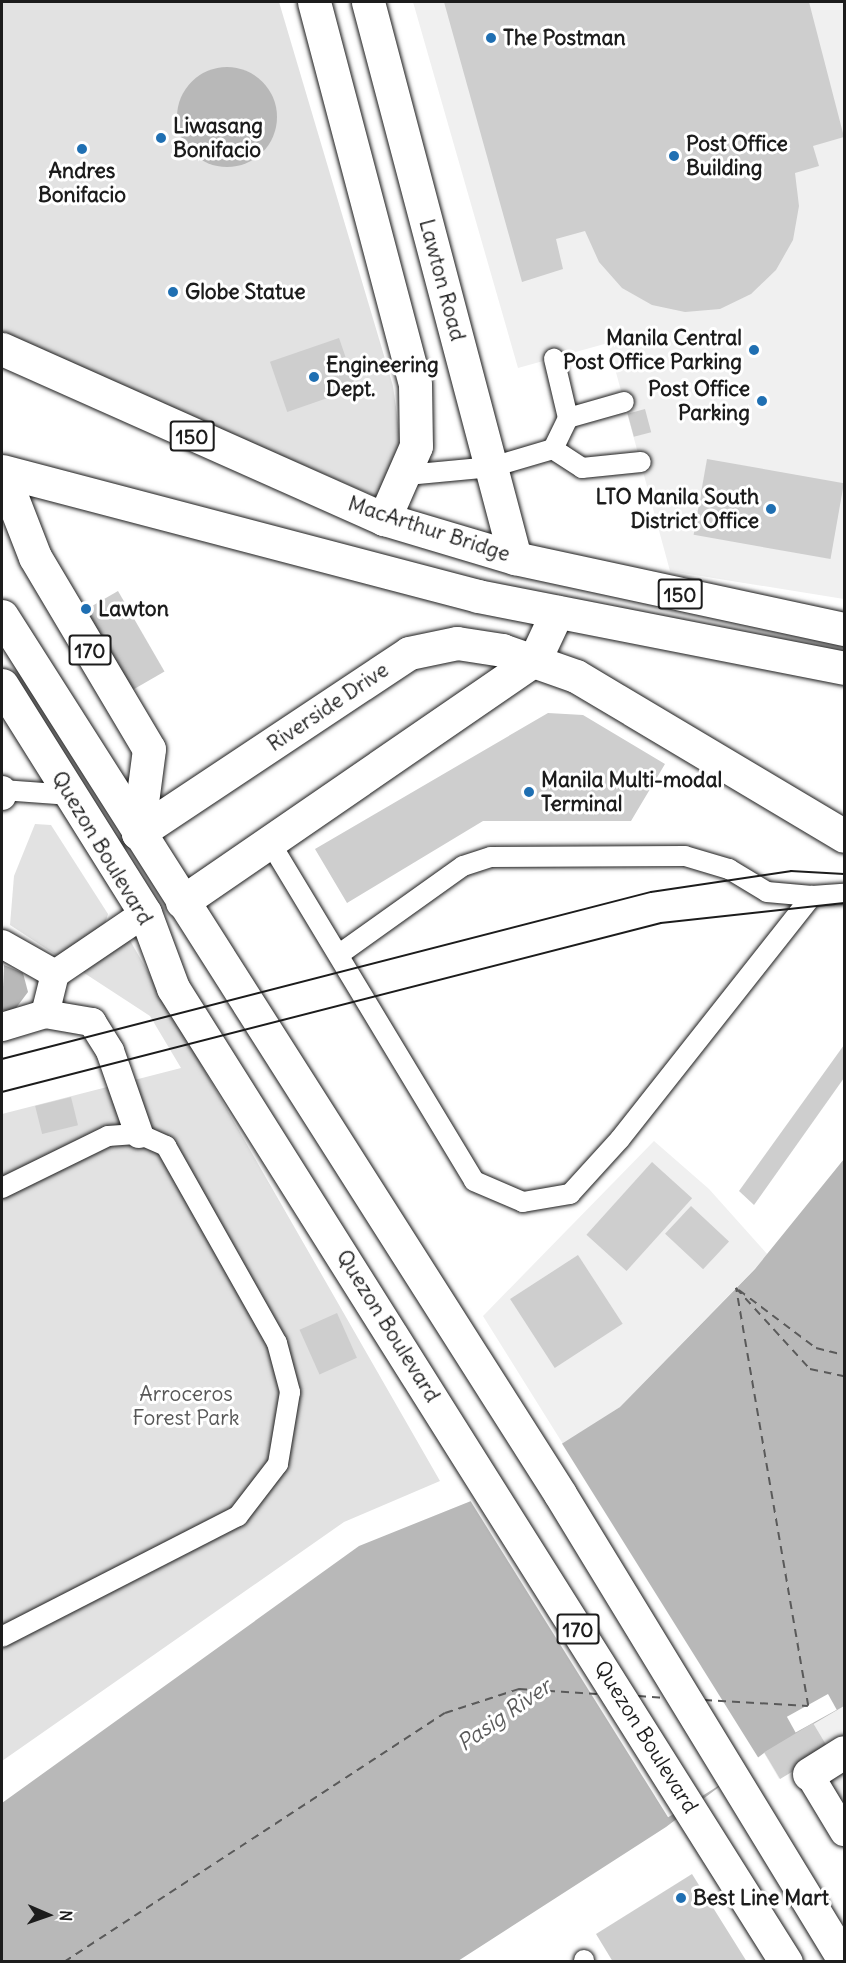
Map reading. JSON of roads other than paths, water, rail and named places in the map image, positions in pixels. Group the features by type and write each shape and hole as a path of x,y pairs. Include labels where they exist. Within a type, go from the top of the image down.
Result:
{"main road":[{"path":"314,2 415,384 419,416 407,475 384,519"},
{"name":"Lawton Road","path":"368,2 515,558"},
{"name":"MacArthur Bridge","path":"2,349 384,519 515,558 844,629"},
{"name":"150","path":"2,472 270,542 556,612 844,668"},
{"name":"Quezon Boulevard","path":"2,472 35,557 149,749 138,833"},
{"path":"182,902 271,844 535,659 556,612"},
{"name":"Quezon Boulevard","path":"2,616 560,1494 844,1960"},
{"name":"Riverside Drive","path":"138,833 409,653 473,644 535,659 597,687 844,836"},
{"name":"Quezon Boulevard","path":"2,684 145,913 173,988 257,1117 786,1962"},
{"path":"809,1774 844,1752"}],"street":[{"path":"2,790 2,796"},
{"path":"45,1014 55,974 145,913"},
{"path":"2,944 55,974"},
{"path":"2,1027 45,1014 78,1016 103,1035 139,1134"},
{"path":"809,1774 844,1832"}],"lane":[{"path":"407,475 492,467 553,449 568,418 554,358"},
{"path":"568,418 624,402"},
{"path":"553,449 582,468 641,462"},
{"path":"2,790 71,795"},
{"path":"271,844 341,953 474,1181 499,1196 550,1202 570,1194 620,1139 812,896"},
{"path":"341,953 463,866 491,857 686,856 729,869 767,892 812,896 844,894"},
{"path":"2,1188 108,1136 139,1134 177,1157 277,1343 290,1392 285,1444 267,1484 220,1529 2,1637"}],"water":[{"path":"227,67 246,71 263,81 273,98 277,117 273,136 263,153 246,163 227,167 208,163 191,153 181,136 177,117 181,98 191,81 208,71"},
{"path":"4,965 23,973 28,992 16,1008 7,1011 2,1010"},
{"name":"Pasig River","path":"844,1159 844,1706 764,1753 666,1827 458,1961 2,1962 2,1803 359,1546 471,1501 620,1407 755,1269"}],"tram line":[{"path":"2,1059 651,892 791,871 844,874"},
{"path":"2,1092 661,923 844,903"}],"place":[{"name":"The Postman","path":"491,38"},
{"name":"Liwasang Bonifacio","path":"161,138"},
{"name":"Andres Bonifacio","path":"82,149"},
{"name":"Post Office Building","path":"674,156"},
{"name":"Globe Statue","path":"173,292"},
{"name":"Manila Central Post Office Parking","path":"754,350"},
{"name":"Engineering Dept.","path":"314,377"},
{"name":"Post Office Parking","path":"762,401"},
{"name":"LTO Manila South District Office","path":"771,509"},
{"name":"Lawton","path":"86,609"},
{"name":"Manila Multi-modal Terminal","path":"529,792"},
{"name":"Best Line Mart","path":"681,1898"}],"park label":[{"name":"Arroceros Forest Park","path":"186,1406"}]}
